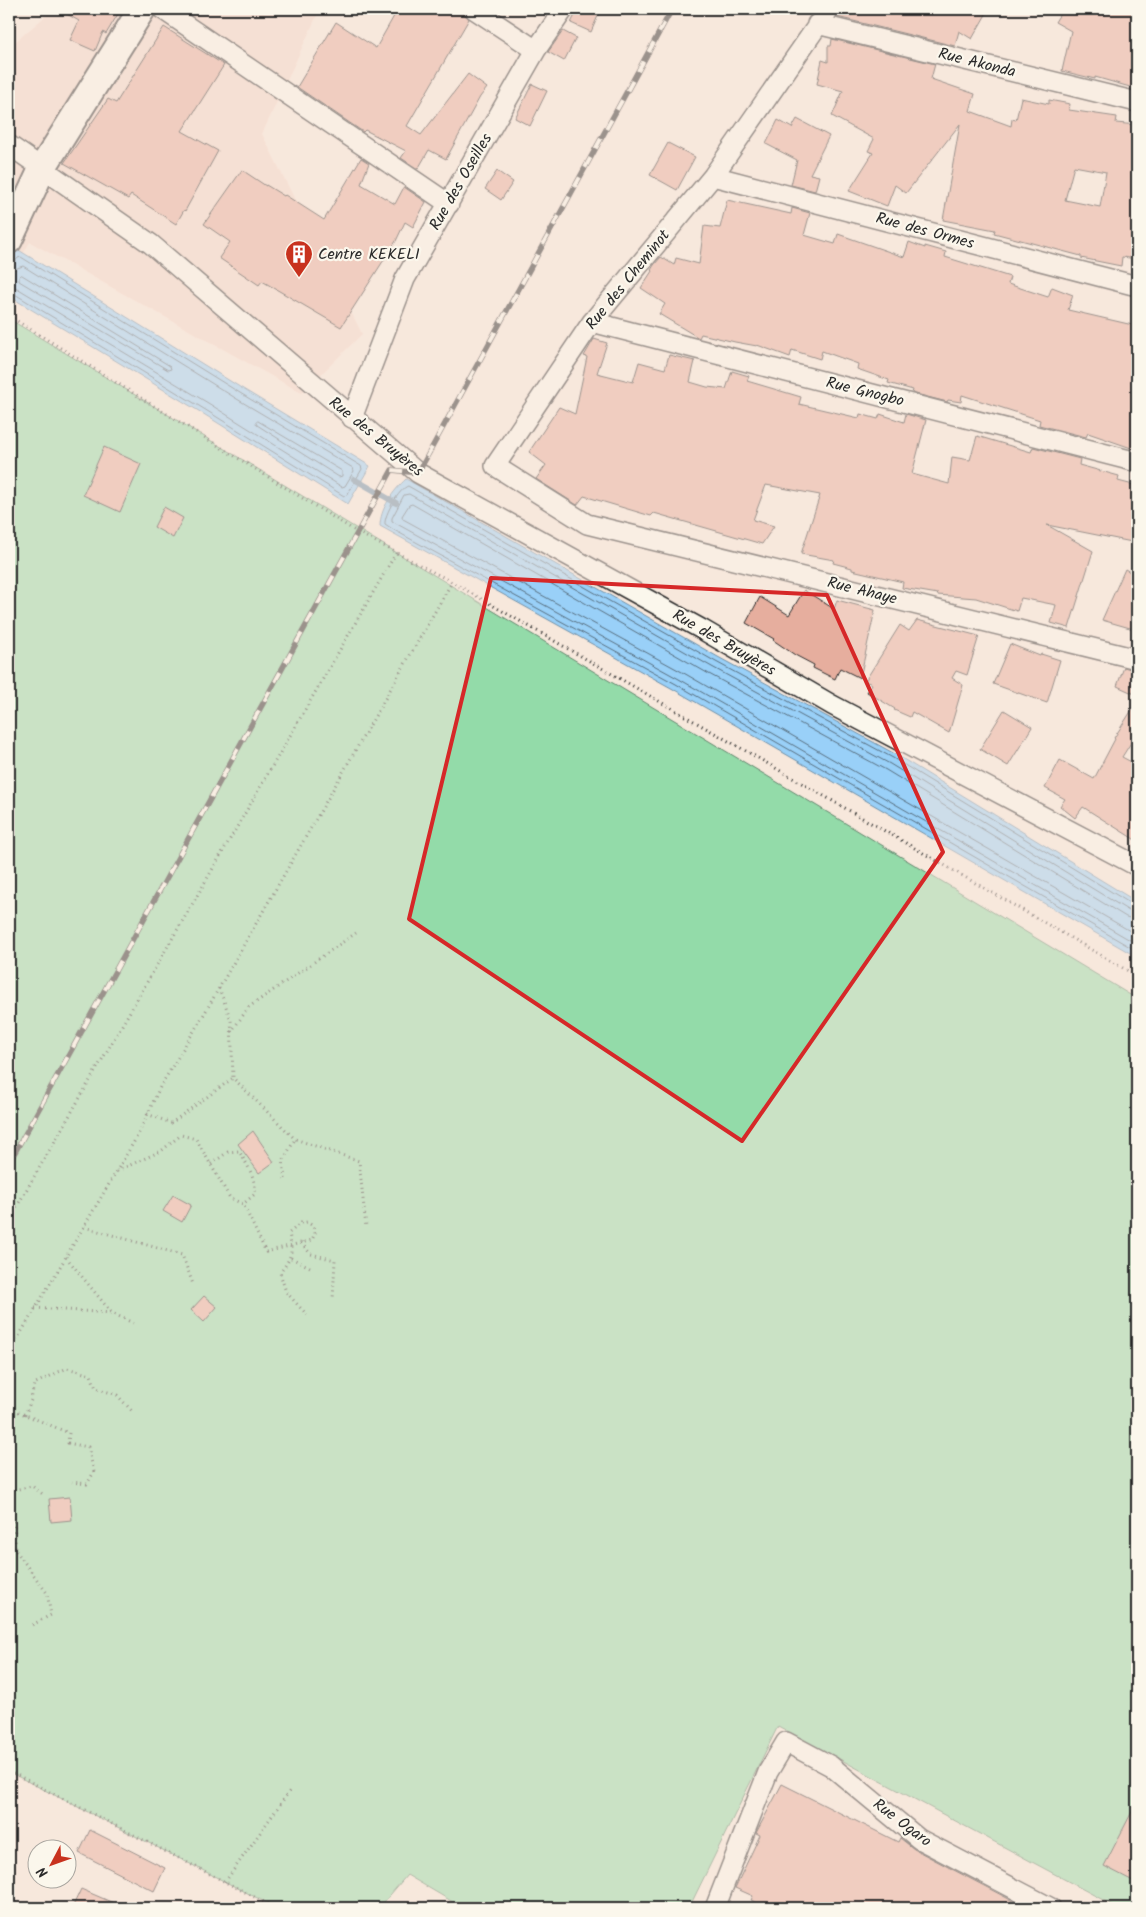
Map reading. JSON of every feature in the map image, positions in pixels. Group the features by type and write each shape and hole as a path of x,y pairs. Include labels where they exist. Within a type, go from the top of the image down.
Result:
{"street":[{"path":"13,232 43,167 142,9"},
{"path":"162,9 448,204"},
{"path":"474,9 536,50"},
{"name":"Rue des Oseilles","path":"352,418 405,279 536,50 564,9"},
{"name":"Rue des Cheminot","path":"587,524 495,466 592,322 713,176 829,9"},
{"name":"Rue Akonda","path":"817,24 1137,102"},
{"name":"Rue des Bruyères","path":"9,145 151,244 418,473 703,630 832,705 1137,866"},
{"name":"Rue des Ormes","path":"713,176 1137,286"},
{"name":"Rue Gnogbo","path":"592,322 1137,462"},
{"name":"Rue Ahaye","path":"587,524 1137,659"},
{"name":"Rue Ogaro","path":"715,1908 768,1772 786,1742 831,1766 919,1839 1051,1908"}],"path":[{"path":"9,316 357,532 452,582 1137,976"},
{"path":"9,1220 396,553"},
{"path":"9,1353 138,1135 160,1087 219,988 452,582"},
{"path":"231,1032 248,1007 356,933"},
{"path":"219,988 231,1020 233,1078 295,1139 359,1161 366,1227"},
{"path":"147,1114 170,1123 233,1078"},
{"path":"116,1171 161,1151 181,1135 196,1139 230,1198 243,1204 266,1252 291,1245 312,1240 315,1233 313,1226 307,1222 301,1223 289,1233 291,1245 291,1258 280,1273 286,1292 307,1315"},
{"path":"285,1179 284,1161 295,1139"},
{"path":"211,1164 228,1152 239,1151 256,1184 255,1194 243,1204"},
{"path":"84,1227 182,1254 193,1284"},
{"path":"300,1243 311,1254 334,1260 333,1300"},
{"path":"66,1257 112,1313 133,1324"},
{"path":"291,1258 310,1267"},
{"path":"35,1308 112,1313"},
{"path":"26,1415 34,1384 67,1368 91,1375 96,1388 116,1395 133,1412"},
{"path":"9,1408 69,1433 68,1443 88,1447 94,1472 87,1484 72,1482"},
{"path":"9,1491 32,1486 44,1495"},
{"path":"9,1512 14,1523 16,1551 47,1593 51,1615 30,1626"},
{"path":"9,1771 276,1908"},
{"path":"226,1882 291,1789"}],"highlighted area":[{"path":"491,578 827,595 943,852 742,1141 409,919"}],"shaded area":[{"path":"54,9 320,9 262,134 362,334 302,393 30,242 9,279 9,47"}],"green space":[{"path":"9,319 1137,999 1137,1908 1118,1908 778,1726 689,1908 463,1908 407,1875 379,1908 277,1908 9,1772"}],"water":[{"path":"17,249 370,466 348,504 9,296 9,263"},
{"path":"406,479 718,657 895,754 1137,902 1137,957 673,689 380,526 382,513 388,501"}],"building":[{"path":"58,9 121,9 106,34 103,32 95,51 70,40 79,21"},
{"path":"398,9 459,9 469,19 407,126 421,135 468,74 487,88 480,97 446,159 429,150 418,169 401,158 406,151 365,130 363,132 297,87 336,22 376,48"},
{"path":"578,9 601,9 591,32 571,23"},
{"path":"840,9 989,9 972,39 959,31 955,46 837,17"},
{"path":"1063,9 1137,9 1137,89 1095,77 1095,79 1062,71 1071,31 1055,22"},
{"path":"164,27 224,65 182,131 218,151 176,224 131,195 128,199 64,163 108,99 116,103"},
{"path":"563,31 576,38 564,61 548,52"},
{"path":"832,39 935,64 931,79 975,94 970,111 1011,126 1012,119 1016,120 1021,98 1049,104 1049,100 1070,104 1069,110 1117,117 1116,123 1137,125 1137,184 1133,208 1137,209 1137,259 1122,257 1121,266 1081,258 1081,256 994,233 995,230 943,220 960,124 906,193 895,185 887,206 849,191 873,153 868,151 874,139 832,116 843,91 817,84 822,60 828,62 828,46 831,46","holes":["1074,166 1106,172 1100,207 1065,200"]},
{"path":"532,84 547,91 530,126 515,118"},
{"path":"797,119 829,136 810,174 819,176 815,191 791,185 797,160 766,144 778,120 792,128"},
{"path":"668,143 695,157 677,190 650,175"},
{"path":"361,158 369,163 361,184 395,204 404,187 426,202 413,227 405,222 396,241 341,327 262,281 259,285 219,258 230,242 204,224 242,170 324,220"},
{"path":"497,171 513,182 501,200 485,189"},
{"path":"727,200 791,214 792,208 810,213 804,235 835,244 838,234 904,257 909,242 925,248 925,246 946,252 945,257 1010,277 1008,284 1048,297 1052,287 1073,295 1068,310 1137,326 1137,450 1088,433 1086,437 1039,425 1040,420 962,395 961,402 948,400 947,402 912,393 913,390 888,383 889,380 857,369 858,364 822,351 820,359 792,350 790,357 757,345 701,334 699,338 659,314 665,304 641,288 651,270 661,257 674,265 676,258 699,264 704,226 720,228"},
{"path":"594,339 607,343 597,373 633,382 639,362 665,369 669,355 695,361 690,382 707,387 726,389 732,371 749,376 747,381 801,397 799,404 859,418 860,414 878,419 880,414 904,422 906,414 926,420 912,474 949,484 952,457 970,460 977,436 1031,452 1033,447 1080,459 1079,465 1119,476 1118,481 1137,486 1137,494 1130,518 1137,520 1137,543 1047,525 1093,551 1069,628 1051,623 1056,605 1021,598 1017,611 976,598 937,595 902,588 903,582 852,570 852,568 833,563 834,560 801,554 820,495 766,485 753,520 774,526 762,544 654,513 651,516 584,496 577,505 536,479 546,465 529,452 559,407 575,414 587,357 584,356"},
{"path":"104,447 141,464 120,512 83,495"},
{"path":"164,507 183,518 173,538 154,527"},
{"path":"1125,569 1137,576 1137,630 1102,620"},
{"path":"804,590 834,609 837,600 875,610 860,678 840,668 835,679 813,668 814,665 746,623 760,597 789,615"},
{"path":"917,620 979,636 967,675 956,671 952,678 963,685 949,733 912,712 910,717 894,710 867,692 872,684 865,681 900,625 909,631"},
{"path":"1010,644 1040,656 1041,654 1060,660 1047,703 993,684"},
{"path":"1124,667 1137,671 1137,695 1117,686"},
{"path":"1137,702 1137,733 1122,757 1137,765 1137,841 1083,807 1075,818 1060,806 1065,799 1045,788 1060,760 1094,779 1114,738"},
{"path":"1004,710 1032,727 1008,766 980,749"},
{"path":"253,1131 274,1162 259,1173 238,1144"},
{"path":"173,1195 191,1205 182,1222 163,1211"},
{"path":"204,1296 217,1307 204,1322 191,1310"},
{"path":"70,1497 72,1520 51,1522 49,1499"},
{"path":"782,1784 898,1842 900,1838 914,1849 1026,1908 768,1908 751,1900 753,1896 735,1888 760,1835 756,1833"},
{"path":"1137,1802 1137,1883 1104,1866"},
{"path":"90,1830 165,1868 154,1891 79,1853"},
{"path":"81,1889 125,1908 72,1908"}],"waterway":[{"path":"354,479 396,503"}],"railway":[{"path":"9,1163 392,470 418,473 672,9"}],"place":[{"name":"Centre KEKELI","path":"299,278"}]}
